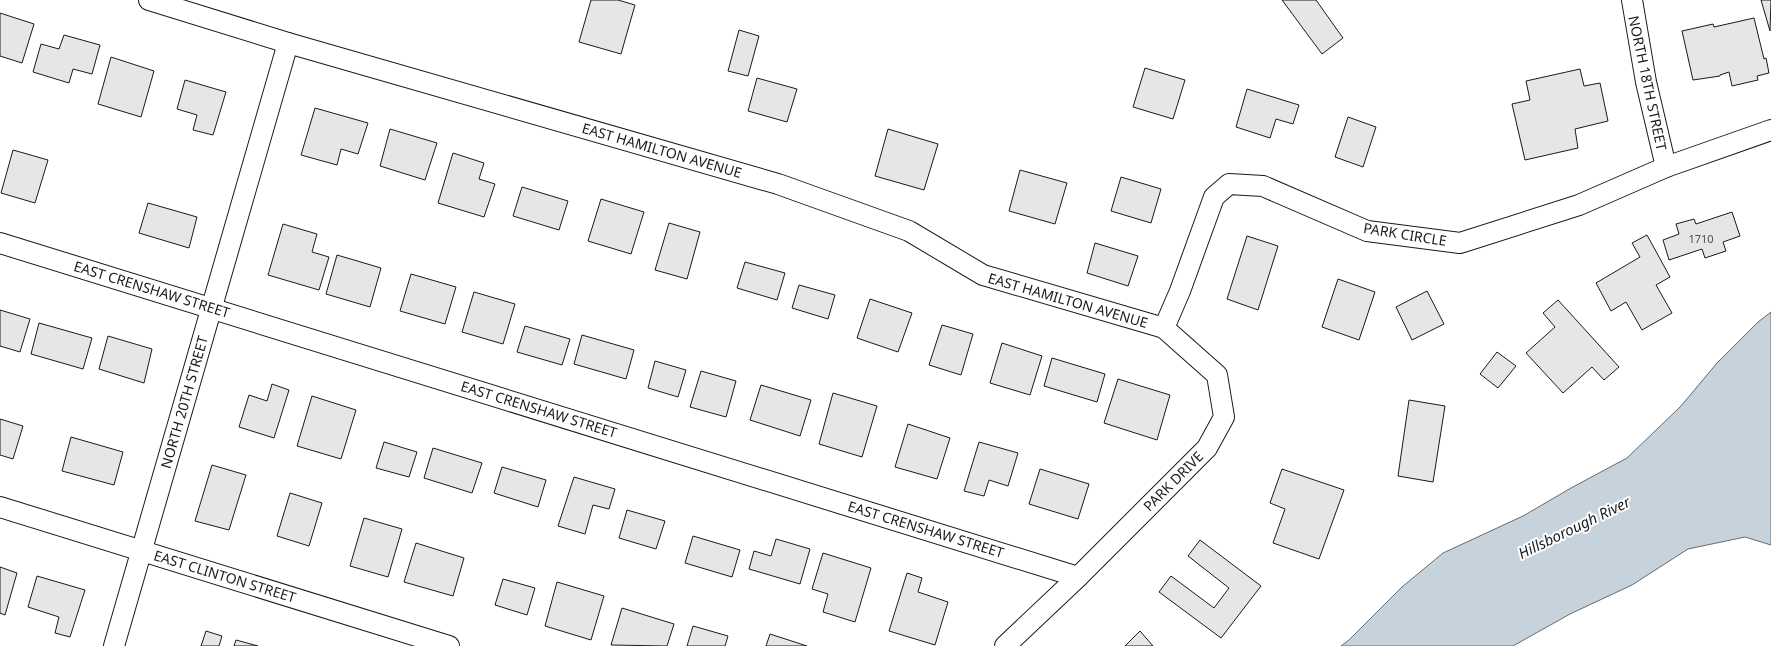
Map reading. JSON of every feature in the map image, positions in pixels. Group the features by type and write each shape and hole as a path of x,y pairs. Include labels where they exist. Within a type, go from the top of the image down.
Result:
{"street":[{"name":"EAST HAMILTON AVENUE","path":"149,0 778,184 909,231 982,275 1164,328"},
{"name":"NORTH 18TH STREET","path":"1632,0 1646,82 1666,167"},
{"name":"NORTH 20TH STREET","path":"114,646 288,42"},
{"name":"PARK CIRCLE","path":"1164,328 1180,291 1214,197 1229,184 1262,186 1367,231 1460,243 1579,205 1666,167 1771,130"},
{"name":"EAST CRENSHAW STREET","path":"0,243 1078,577"},
{"name":"PARK DRIVE","path":"1005,646 1078,577 1207,448 1224,417 1217,375 1164,328"},
{"name":"EAST CLINTON STREET","path":"0,507 449,646"}],"water":[{"name":"Hillsborough River","path":"1771,312 1771,545 1745,537 1688,549 1632,585 1570,614 1513,646 1341,646 1402,587 1443,553 1523,516 1627,458 1681,406 1717,363 1758,322"}],"building":[{"path":"591,0 618,0 635,5 621,54 579,42"},
{"path":"1282,0 1316,0 1343,38 1322,54"},
{"path":"1761,0 1771,0 1770,31"},
{"path":"0,13 34,24 22,63 0,56"},
{"path":"1754,18 1769,73 1757,76 1758,80 1732,86 1729,72 1720,76 1693,80 1682,31 1713,24 1714,27"},
{"path":"739,30 759,36 748,76 728,71"},
{"path":"64,35 100,45 92,74 73,69 69,83 33,72 41,44 59,49"},
{"path":"111,57 154,71 141,117 98,104"},
{"path":"1145,68 1185,80 1173,119 1133,107"},
{"path":"1580,69 1584,86 1600,83 1608,121 1575,129 1578,148 1525,160 1512,104 1530,100 1526,81"},
{"path":"757,78 797,89 787,122 748,111"},
{"path":"185,80 226,92 213,135 193,130 197,115 177,109"},
{"path":"1247,89 1299,105 1293,124 1276,119 1270,138 1236,127"},
{"path":"315,108 368,123 358,154 341,149 337,165 301,155"},
{"path":"1348,117 1376,127 1363,167 1335,157"},
{"path":"390,129 437,143 425,180 380,166"},
{"path":"888,129 938,144 924,190 875,176"},
{"path":"13,150 48,160 35,203 1,193"},
{"path":"453,153 484,163 479,179 495,184 484,217 438,203"},
{"path":"1020,170 1067,183 1055,224 1009,211"},
{"path":"1121,177 1161,189 1151,223 1111,211"},
{"path":"522,187 568,201 559,230 513,216"},
{"path":"601,199 644,212 631,254 588,241"},
{"path":"148,203 197,217 189,248 139,233"},
{"path":"1732,212 1740,236 1723,242 1726,251 1705,258 1702,249 1669,260 1663,240 1679,234 1676,224 1694,219 1696,224"},
{"path":"669,223 700,232 687,279 655,270"},
{"path":"283,224 317,234 312,252 329,257 319,290 268,275"},
{"path":"1647,235 1670,277 1656,285 1672,313 1642,330 1626,302 1611,311 1596,283 1640,257 1632,243"},
{"path":"1247,236 1278,246 1258,310 1227,299"},
{"path":"1095,243 1138,256 1128,286 1087,273"},
{"path":"337,255 381,268 370,307 326,294"},
{"path":"745,262 785,273 777,300 737,288"},
{"path":"411,274 456,287 445,324 400,311"},
{"path":"1338,279 1375,292 1359,340 1322,327"},
{"path":"799,285 835,295 828,319 792,308"},
{"path":"1427,291 1444,324 1412,340 1396,307"},
{"path":"474,292 515,304 503,344 462,332"},
{"path":"870,299 912,313 898,352 857,338"},
{"path":"1558,300 1619,367 1604,380 1592,367 1563,393 1526,353 1555,327 1543,313"},
{"path":"0,310 30,319 20,352 0,346"},
{"path":"39,323 92,338 83,369 31,354"},
{"path":"942,325 973,334 961,375 929,365"},
{"path":"525,326 570,339 562,365 517,352"},
{"path":"582,335 634,350 626,379 574,364"},
{"path":"108,336 152,349 144,383 99,369"},
{"path":"1002,343 1042,356 1030,395 990,383"},
{"path":"1497,352 1516,366 1498,388 1480,374"},
{"path":"1052,358 1105,374 1097,402 1044,386"},
{"path":"655,361 686,370 678,397 648,388"},
{"path":"701,371 736,381 726,417 690,407"},
{"path":"1118,379 1170,395 1157,440 1104,423"},
{"path":"272,384 289,390 274,438 239,427 249,395 267,401"},
{"path":"761,385 811,400 800,436 750,420"},
{"path":"833,393 877,406 862,457 819,444"},
{"path":"312,396 356,410 341,459 297,446"},
{"path":"1409,400 1445,406 1433,482 1398,476"},
{"path":"0,419 23,426 13,459 0,455"},
{"path":"908,424 950,438 937,479 895,467"},
{"path":"71,437 123,452 114,485 62,471"},
{"path":"384,442 417,452 409,477 376,468"},
{"path":"979,442 1018,453 1008,486 989,480 984,496 964,491"},
{"path":"433,448 482,463 472,493 424,478"},
{"path":"212,465 246,475 229,530 195,521"},
{"path":"502,467 546,480 538,507 494,493"},
{"path":"1040,469 1089,484 1078,519 1029,504"},
{"path":"1282,469 1344,490 1319,559 1273,543 1285,509 1270,503"},
{"path":"574,477 615,489 609,509 593,505 585,534 558,526"},
{"path":"290,493 322,503 309,546 277,536"},
{"path":"627,510 665,521 656,549 619,538"},
{"path":"364,518 402,529 388,577 350,566"},
{"path":"693,536 740,550 732,577 685,563"},
{"path":"776,539 810,549 800,584 749,569 754,551 771,556"},
{"path":"1200,540 1261,586 1221,638 1159,592 1171,576 1214,608 1229,588 1188,556"},
{"path":"416,543 464,558 453,596 404,582"},
{"path":"823,553 871,568 855,622 823,612 828,594 812,589"},
{"path":"0,567 17,573 5,615 0,613"},
{"path":"907,573 922,578 918,592 948,602 935,645 889,631"},
{"path":"37,576 85,590 70,637 55,633 59,617 28,607"},
{"path":"503,579 535,588 527,615 495,605"},
{"path":"557,582 604,596 591,640 545,626"},
{"path":"622,608 674,624 667,646 611,645"},
{"path":"693,626 728,636 725,646 687,646"},
{"path":"206,631 222,636 219,646 201,646"},
{"path":"1140,631 1153,646 1125,646"},
{"path":"770,634 807,646 766,646"},
{"path":"236,640 258,646 234,646"}]}
